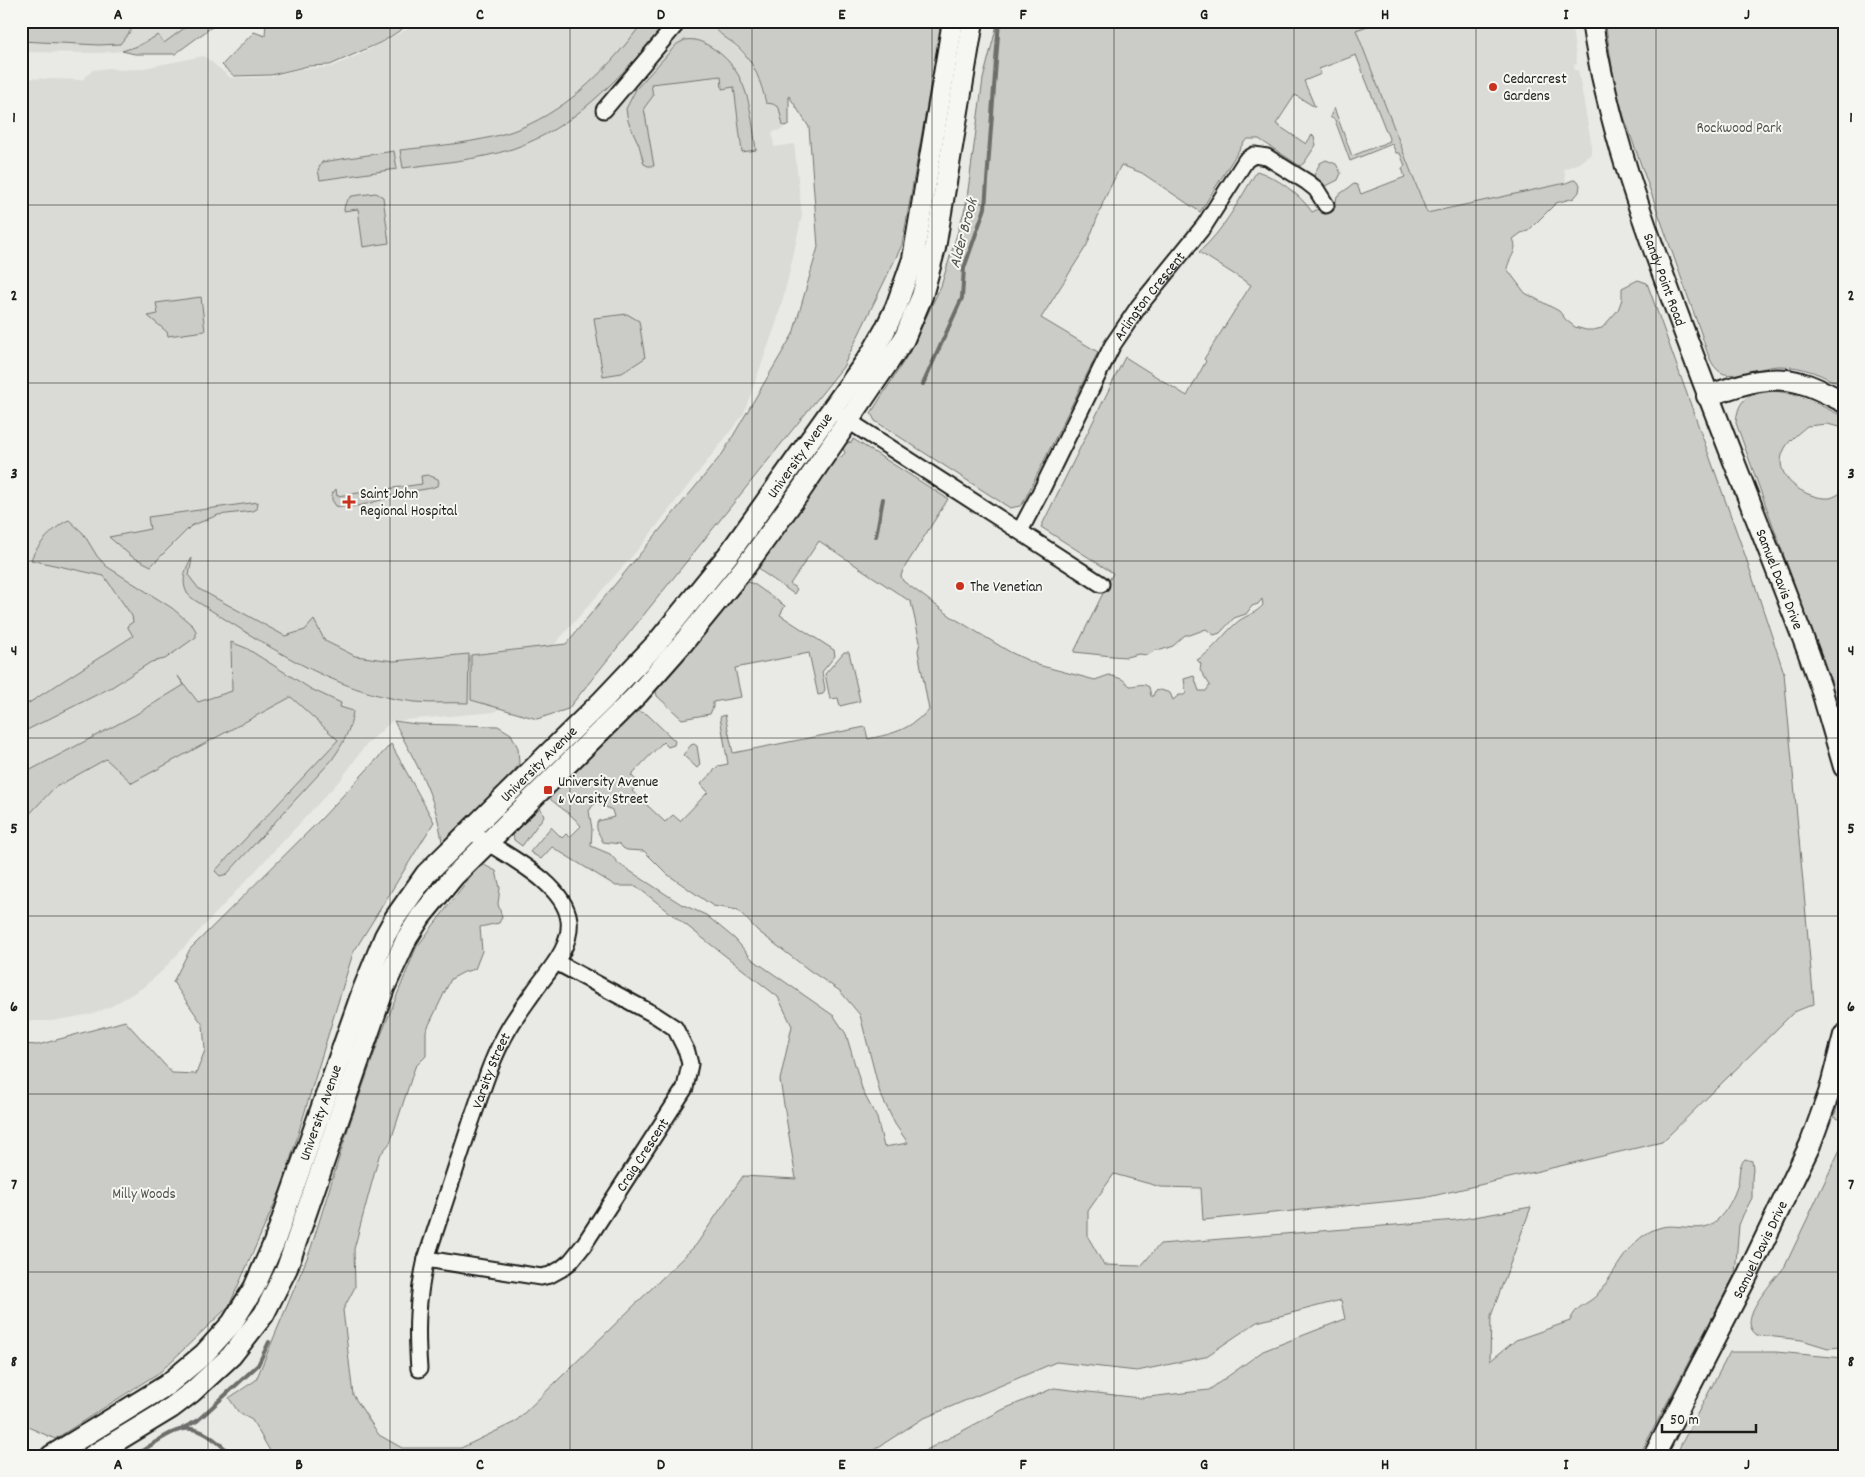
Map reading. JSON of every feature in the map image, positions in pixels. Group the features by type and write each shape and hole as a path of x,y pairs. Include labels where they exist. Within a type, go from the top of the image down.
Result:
{"main road":[{"name":"University Avenue","path":"88,1450 147,1398 187,1370 219,1338 254,1288 274,1243 363,990 384,936 426,874 602,701 656,644 728,555 872,353 885,330 906,282 913,259 952,21"},
{"name":"University Avenue","path":"51,1456 88,1450 171,1408 192,1392 230,1356 264,1314 287,1268 384,988 421,916 437,894 638,694 683,643 745,567 904,339 916,312 929,273 973,21"},
{"name":"Sandy Point Road","path":"1592,21 1605,91 1622,154 1651,245 1707,396"},
{"path":"1707,396 1748,382 1783,380 1800,382 1844,402"},
{"name":"Samuel Davis Drive","path":"1707,396 1806,646 1824,696 1844,766"},
{"name":"Samuel Davis Drive","path":"1654,1456 1746,1278 1810,1145 1829,1093 1844,1034"}],"street":[{"path":"604,110 678,21"},
{"name":"Arlington Crescent","path":"1020,532 1112,346 1138,306 1204,226 1246,160 1254,155 1267,157 1313,186 1326,205"},
{"path":"831,410 1101,584"},
{"name":"Varsity Street","path":"419,1369 416,1328 420,1286 426,1259 491,1063 509,1028 556,962 568,934 569,920 566,908 558,894 543,880 470,831"},
{"name":"Craig Crescent","path":"426,1259 530,1277 543,1277 561,1269 571,1261 596,1229 685,1088 690,1064 688,1052 675,1028 656,1015 556,962"}],"shaded area":[{"path":"21,21 220,21 175,54 135,54 122,51 99,53 21,52"},
{"name":"Saint John Regional Hospital","path":"422,21 711,21 719,33 745,55 755,70 766,103 773,104 779,108 783,129 772,132 774,147 794,144 802,215 776,324 743,415 641,546 495,712 392,721 365,746 342,778 159,974 142,988 110,1007 91,1014 52,1021 21,1021 21,78 82,80 93,70 109,68 119,70 139,69 204,56 231,78 270,77 300,69 331,67 363,53"},
{"path":"1382,21 1571,21 1577,64 1574,65 1575,70 1578,70 1591,142 1591,154 1579,163 1564,169 1566,183 1427,213 1356,30"}],"green space":[{"path":"21,21 130,21 132,29 120,44 99,45 21,41"},
{"path":"194,21 220,21 175,54 135,54 122,51 138,46 158,35 164,43"},
{"path":"266,21 414,21 384,41 330,65 308,66 271,75 234,76 222,65 254,32 265,36"},
{"path":"636,21 663,21 663,26 659,33 610,85 593,101 556,128 535,140 499,153 458,161 403,168 400,150 456,144 497,136 548,115 581,90 611,62 637,30"},
{"path":"711,21 942,21 902,245 843,367 568,709 537,719 471,700 471,655 566,644 723,453 793,334 818,247 809,127 789,96 789,125 783,126 779,108 773,104 766,103 753,67 745,54 719,33"},
{"path":"998,21 1382,21 1356,30 1427,213 1573,180 1578,181 1580,185 1579,192 1574,198 1556,203 1528,231 1521,233 1513,239 1515,247 1507,269 1525,293 1559,311 1575,327 1586,330 1602,328 1618,310 1622,299 1622,288 1638,280 1647,283 1746,558 1784,673 1814,1004 1794,1012 1662,1142 1424,1198 1203,1220 1201,1188 1161,1187 1114,1174 1088,1211 1088,1237 1104,1265 1141,1266 1160,1244 1457,1220 1531,1207 1491,1316 1490,1361 1516,1340 1570,1321 1579,1308 1597,1295 1632,1246 1651,1231 1669,1226 1705,1227 1717,1220 1732,1199 1738,1184 1740,1167 1745,1159 1752,1161 1752,1198 1739,1225 1735,1274 1639,1456 915,1456 1004,1409 1054,1388 1140,1398 1209,1390 1263,1351 1345,1319 1341,1300 1257,1322 1205,1357 1137,1371 1056,1362 922,1419 869,1453 861,1456 520,1454 273,1456 252,1420 239,1413 229,1398 256,1380 310,1251 348,1129 379,1040 416,948 477,868 484,865 496,871 500,888 498,904 502,917 499,923 480,927 482,951 475,969 451,979 426,1031 426,1056 415,1067 390,1143 379,1156 354,1249 355,1287 343,1310 353,1395 379,1435 402,1448 461,1448 515,1422 696,1245 743,1176 796,1179 780,1080 792,1026 778,997 636,886 616,886 552,847 541,859 530,852 551,827 562,838 566,834 570,837 581,826 549,798 637,711 647,714 675,741 674,745 668,747 663,742 631,775 639,783 632,791 665,822 673,815 680,821 708,792 701,784 718,766 728,764 720,717 725,715 733,753 865,727 868,739 900,730 928,712 918,651 920,642 911,602 819,541 790,584 797,589 794,594 761,571 759,567 837,458 845,453 843,448 847,443 852,442 853,439 948,499 903,570 901,576 903,581 952,617 1010,652 1038,665 1095,680 1109,675 1122,679 1130,686 1142,684 1149,687 1151,696 1153,696 1155,691 1161,690 1170,693 1173,700 1179,695 1186,693 1184,679 1194,676 1199,691 1206,691 1210,685 1200,670 1201,664 1197,660 1209,652 1240,620 1263,605 1262,599 1258,604 1252,606 1246,614 1234,618 1220,633 1214,635 1206,629 1185,635 1173,646 1156,650 1147,655 1139,654 1126,657 1074,652 1113,573 1041,527 1125,357 1187,396 1206,361 1204,359 1251,285 1199,252 1224,224 1257,171 1288,187 1312,212 1336,201 1337,196 1354,184 1357,185 1361,194 1405,177 1402,168 1405,166 1400,153 1396,153 1392,144 1350,161 1335,120 1330,117 1334,108 1352,156 1390,141 1356,55 1319,69 1321,74 1304,81 1315,107 1295,95 1276,124 1306,144 1312,135 1314,137 1316,145 1300,166 1259,139 1248,139 1244,142 1200,212 1142,173 1121,165 1104,200 1087,245 1041,318 1098,352 1023,503 1020,506 1010,508 875,421 871,413 909,353 941,286 966,205 983,79","holes":["598,803 612,810 614,817 598,821 597,824 598,832 603,842 620,844 627,850 644,851 667,874 713,906 738,910 758,931 840,991 860,1015 880,1093 895,1124 908,1143 884,1147 877,1118 863,1092 846,1034 834,1016 752,959 735,939 706,915 681,904 619,864 610,854 591,846 592,829 589,811 593,805"]},
{"name":"Rockwood Park","path":"1605,21 1844,21 1844,387 1805,369 1779,366 1727,374 1718,370 1711,362 1624,117 1614,80"},
{"path":"685,40 697,40 714,49 726,58 735,69 750,107 756,150 742,152 734,87 722,89 721,76 651,84 653,96 644,108 654,166 648,166 644,164 639,145 628,121 626,109 636,89 677,44"},
{"path":"394,151 397,169 320,180 318,170 322,162"},
{"path":"1326,160 1336,164 1341,173 1338,180 1326,186 1314,175 1320,163"},
{"path":"376,193 383,197 389,243 363,247 358,209 344,211 344,207 352,196"},
{"path":"201,297 205,331 168,336 167,332 148,316 158,314 156,303"},
{"path":"627,314 639,321 645,358 622,373 603,376 594,318"},
{"path":"1774,391 1801,397 1844,417 1844,428 1827,424 1807,426 1785,448 1781,458 1782,467 1792,484 1810,495 1830,498 1844,491 1844,722 1736,423 1739,407 1747,398 1758,393"},
{"path":"428,475 438,479 439,483 437,486 406,492 352,507 336,506 332,500 332,494 336,489 337,496 422,484 421,476"},
{"path":"258,502 257,509 253,511 218,515 191,526 151,566 131,556 109,537 150,529 148,517"},
{"path":"69,520 83,533 97,556 106,566 172,608 193,626 196,631 196,637 165,659 151,662 112,687 21,733 21,708 133,636 127,626 133,622 132,616 104,576 31,560 47,537 58,526"},
{"path":"192,558 189,576 199,589 285,636 305,630 314,620 325,641 355,656 394,661 469,654 468,703 422,703 385,697 356,688 300,664 247,633 190,596 185,589 184,579 187,566"},
{"path":"748,582 754,584 785,606 780,615 834,650 835,656 822,672 825,689 823,694 818,695 809,653 735,668 741,697 713,702 710,714 682,719 657,696 656,691"},
{"path":"231,642 246,648 311,689 341,703 340,707 353,711 345,738 331,761 227,874 220,876 215,871 338,740 291,697 132,783 106,759 54,788 21,821 21,775 135,715 184,685 177,675 198,702 232,691"},
{"path":"844,652 849,652 860,701 840,706 838,698 830,699 825,674"},
{"path":"394,721 416,724 498,726 511,734 518,748 519,763 511,776 442,842 430,794"},
{"name":"Milly Woods","path":"391,744 434,822 353,953 282,1187 229,1306 160,1372 55,1439 28,1427 21,1432 21,1044 38,1045 125,1021 172,1073 196,1074 205,1050 203,1025 173,982 190,949 322,818"},
{"path":"694,744 697,746 700,765 697,768 683,755"},
{"path":"540,807 544,816 522,846 514,840 513,833"},
{"path":"1844,1083 1844,1121 1834,1117"},
{"path":"1844,1141 1844,1347 1828,1348 1802,1340 1757,1335 1751,1328 1750,1320 1753,1310 1785,1266"},
{"path":"1730,1352 1776,1352 1844,1358 1844,1456 1675,1456"}],"waterway":[{"name":"Alder Brook","path":"923,384 962,298 964,268 985,208 999,21"},
{"name":"Alder Brook","path":"876,536 883,499"},
{"path":"183,1428 197,1421 258,1365 269,1342"},
{"name":"Alder Brook","path":"134,1456 174,1432 184,1429 194,1429 205,1434 218,1442 233,1456"}],"place":[{"name":"Cedarcrest Gardens","path":"1493,87"},
{"name":"Saint John Regional Hospital","path":"349,502"},
{"name":"The Venetian","path":"960,586"},
{"name":"University Avenue & Varsity Street","path":"548,790"}]}
